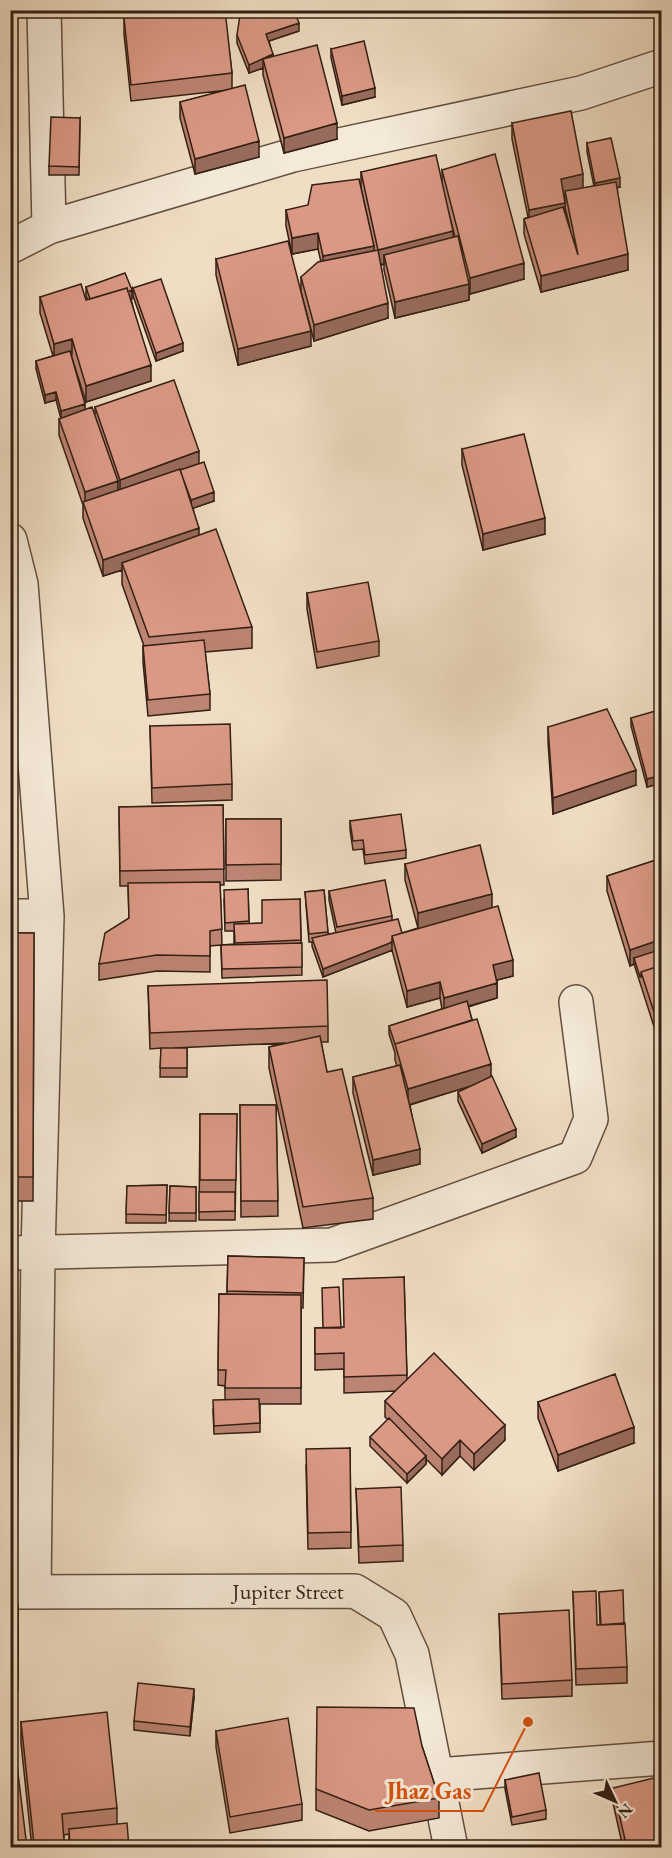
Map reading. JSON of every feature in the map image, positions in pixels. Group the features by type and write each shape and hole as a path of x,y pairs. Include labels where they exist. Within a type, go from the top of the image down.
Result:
{"street":[{"path":"44,10 49,227"},
{"path":"10,247 49,227 293,155 581,93 662,66"},
{"path":"10,540 47,916 24,1253 22,1592"},
{"path":"10,916 47,916"},
{"path":"24,1253 332,1245 575,1157 591,1119 576,1002"},
{"name":"Jupiter Street","path":"22,1592 355,1591 394,1615 412,1654 437,1775 442,1846"},
{"path":"437,1775 662,1758"}],"building":[{"path":"191,10 225,10 232,73 131,85 124,18"},
{"path":"252,10 294,10 299,23 266,34 273,54 249,65 237,35 240,15"},
{"path":"364,41 375,88 342,96 331,49"},
{"path":"317,45 337,123 284,138 263,59"},
{"path":"245,85 259,141 195,159 180,102"},
{"path":"571,111 583,174 561,179 565,203 529,210 512,123"},
{"path":"51,117 80,118 79,167 49,166"},
{"path":"611,138 620,178 595,183 587,143"},
{"path":"495,154 524,263 470,278 442,170"},
{"path":"436,155 453,231 378,250 361,172"},
{"path":"359,179 374,246 323,256 318,233 292,238 286,210 308,205 312,185"},
{"path":"616,182 628,254 541,276 524,219 563,207 578,255 565,191"},
{"path":"458,236 469,284 395,302 384,255"},
{"path":"288,241 311,331 238,349 216,259"},
{"path":"378,250 388,303 314,325 301,277 318,262"},
{"path":"125,273 132,290 128,292 127,288 90,299 86,287"},
{"path":"161,279 183,343 156,353 133,288"},
{"path":"81,284 86,300 127,288 151,365 86,386 72,339 54,344 40,297"},
{"path":"70,351 85,404 61,411 56,392 45,395 36,361"},
{"path":"174,380 199,451 120,480 95,407"},
{"path":"92,407 118,481 85,492 59,419"},
{"path":"524,434 545,518 483,534 462,449"},
{"path":"204,462 214,492 191,500 180,470"},
{"path":"180,469 199,528 103,560 83,502"},
{"path":"216,529 252,627 149,637 122,563"},
{"path":"368,582 379,641 317,652 307,593"},
{"path":"204,640 210,694 148,700 143,646"},
{"path":"607,709 636,770 553,798 548,727"},
{"path":"659,710 662,719 662,775 647,779 631,718"},
{"path":"230,724 232,784 152,788 150,726"},
{"path":"223,805 224,869 120,871 119,807"},
{"path":"401,814 406,850 365,855 363,840 353,841 350,821"},
{"path":"226,819 281,819 281,864 226,865"},
{"path":"480,845 492,894 418,913 405,864"},
{"path":"662,858 662,939 630,950 607,876"},
{"path":"385,880 392,916 337,927 329,891"},
{"path":"220,882 222,929 210,931 210,956 157,955 99,964 105,933 129,918 128,883"},
{"path":"248,889 249,921 225,923 224,890"},
{"path":"324,890 328,932 309,934 305,892"},
{"path":"300,899 301,940 235,943 234,924 262,923 262,900"},
{"path":"498,906 513,960 493,965 497,983 444,998 440,982 407,991 392,936"},
{"path":"398,919 402,933 392,936 390,943 323,969 312,938"},
{"path":"10,933 34,933 33,1177 10,1177"},
{"path":"302,943 302,967 222,969 221,945"},
{"path":"662,949 662,965 641,972 640,977 634,958"},
{"path":"662,965 662,1019 657,1021 641,972"},
{"path":"327,980 328,1026 150,1033 148,986"},
{"path":"467,1001 472,1020 395,1044 389,1026"},
{"path":"477,1019 491,1064 408,1089 395,1044"},
{"path":"320,1036 327,1072 342,1069 373,1198 303,1207 269,1047"},
{"path":"161,1048 187,1048 187,1068 160,1068"},
{"path":"400,1065 420,1149 373,1160 353,1077"},
{"path":"492,1076 516,1129 482,1144 458,1092"},
{"path":"240,1105 276,1105 278,1201 241,1201"},
{"path":"200,1114 237,1114 236,1180 200,1180"},
{"path":"167,1185 166,1215 126,1214 127,1186"},
{"path":"170,1186 196,1187 196,1213 169,1213"},
{"path":"199,1192 235,1192 235,1211 199,1212"},
{"path":"228,1256 304,1258 303,1293 227,1291"},
{"path":"404,1277 407,1375 344,1377 344,1353 315,1354 315,1328 344,1327 343,1279"},
{"path":"339,1287 341,1328 323,1328 322,1288"},
{"path":"219,1294 301,1295 301,1388 225,1388 226,1370 218,1370"},
{"path":"434,1353 505,1425 474,1454 460,1440 442,1459 385,1401"},
{"path":"615,1374 634,1427 558,1455 538,1402"},
{"path":"259,1399 260,1423 214,1426 213,1400"},
{"path":"389,1418 426,1456 407,1474 370,1437"},
{"path":"350,1448 351,1532 308,1533 306,1449"},
{"path":"401,1487 403,1545 359,1547 356,1489"},
{"path":"623,1590 624,1624 601,1625 599,1592"},
{"path":"596,1591 597,1625 625,1623 627,1667 576,1669 573,1592"},
{"path":"10,1604 18,1604 18,1674 10,1674"},
{"path":"569,1610 572,1680 502,1684 499,1614"},
{"path":"10,1680 14,1680 15,1720 10,1720"},
{"path":"138,1683 194,1689 190,1727 134,1721"},
{"path":"317,1707 414,1708 422,1746 439,1798 369,1810 316,1789"},
{"path":"107,1712 117,1808 62,1814 64,1841 34,1844 21,1722"},
{"path":"288,1718 302,1804 230,1817 216,1731"},
{"path":"10,1732 13,1732 27,1848 10,1848"},
{"path":"539,1773 546,1810 512,1817 505,1780"},
{"path":"662,1776 662,1848 627,1848 613,1788"},
{"path":"127,1823 129,1848 70,1848 69,1829"}],"place":[{"name":"Jhaz Gas","path":"528,1722"}]}
